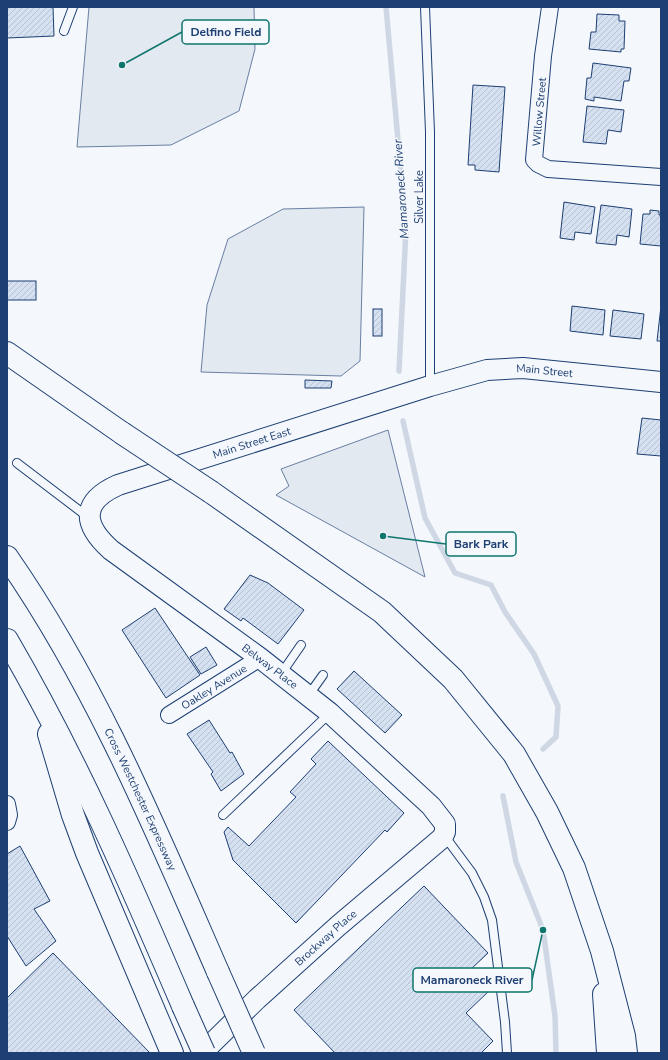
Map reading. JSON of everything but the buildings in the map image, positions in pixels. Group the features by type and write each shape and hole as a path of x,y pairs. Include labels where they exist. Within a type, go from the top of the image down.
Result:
{"highway":[{"path":"7,354 122,433 212,492 382,612 453,679 514,754 547,812 574,868 602,951 624,1036 626,1053"},
{"name":"Cross Westchester Expressway","path":"7,557 49,622 108,728 163,844 254,1053"},
{"path":"7,640 38,694 95,806 203,1053"},
{"path":"38,694 59,772 82,841 172,1053"},
{"path":"602,951 608,1053"},
{"path":"602,951 616,1053"}],"street":[{"name":"Willow Street","path":"550,7 543,56 534,160 538,164 548,169 661,177"},
{"name":"Main Street","path":"430,386 487,370 523,368 661,382"},
{"name":"Main Street East","path":"90,518 91,509 95,500 102,492 118,485 430,386"},
{"name":"Belway Place","path":"90,518 92,528 100,540 111,550 260,658 330,713 430,806 445,824"},
{"name":"Oakley Avenue","path":"169,715 260,658"},
{"path":"7,804 9,815 7,822"},
{"name":"Brockway Place","path":"203,1053 257,999 332,931 442,838 445,832 445,824"}],"lane":[{"path":"64,31 73,7"},
{"name":"Silver Lake","path":"426,7 430,132 430,386"},
{"path":"17,463 90,518"},
{"path":"281,674 301,645"},
{"path":"308,696 323,675"},
{"path":"223,816 330,713"},
{"path":"445,824 449,842 472,873 484,897 492,920 505,1022 507,1053"}],"shaded area":[{"path":"89,7 254,7 255,49 239,111 171,145 77,147"},
{"path":"364,207 360,361 341,376 201,372 207,305 228,239 283,209"},
{"path":"388,430 425,577 276,495 289,486 281,469"}],"waterway":[{"name":"Mamaroneck River","path":"386,7 406,229 399,371"},
{"name":"Mamaroneck River","path":"403,421 425,518 455,573 491,585 505,612 534,654 558,706 556,737 543,749"},
{"name":"Mamaroneck River","path":"503,796 516,862 543,930 555,1016 556,1053"}],"place":[{"name":"Delfino Field","path":"122,65"},
{"name":"Bark Park","path":"383,536"},
{"name":"Mamaroneck River","path":"543,930"}]}
